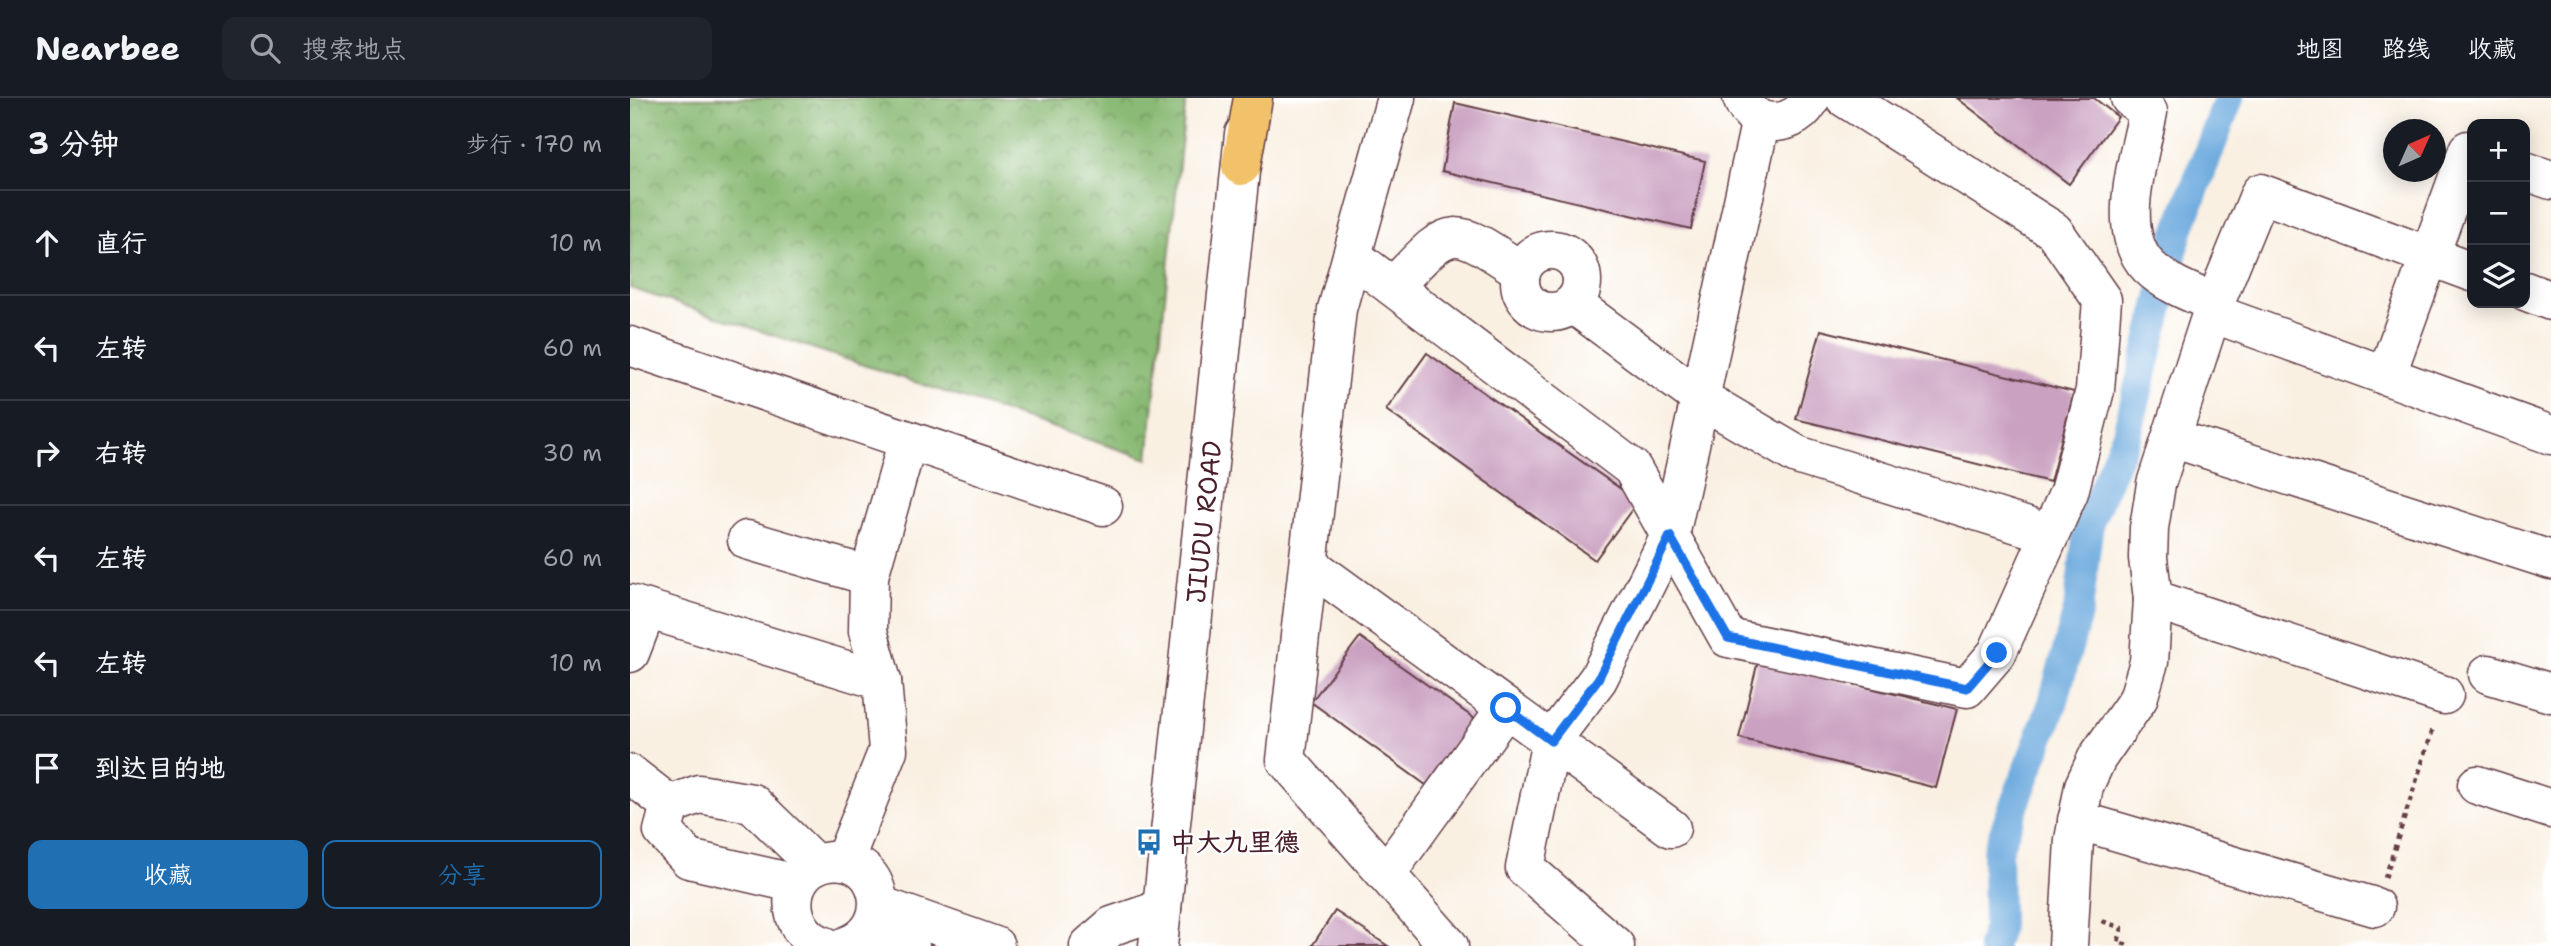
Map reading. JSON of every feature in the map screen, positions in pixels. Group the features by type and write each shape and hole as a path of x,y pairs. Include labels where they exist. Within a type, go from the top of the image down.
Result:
{"highway":[{"path":"1241,166 1253,98"}],"street":[{"name":"JIUDU ROAD","path":"1158,946 1247,98"},
{"path":"1396,98 1337,309 1286,760 1448,946"},
{"path":"1615,946 1525,868 1551,741 1598,679 1670,536 1700,398 1752,109 1784,122 1795,118 1804,110 1811,98"},
{"path":"1352,257 1632,468 1728,638 1967,688 1997,653 2069,492 2095,390 2102,300 2054,231 1845,98"},
{"path":"2130,98 2148,112 2129,216 2134,245 2149,268 2214,308 2386,376 2551,435"},
{"path":"2386,376 2467,153"},
{"path":"2530,173 2551,180"},
{"path":"2068,946 2077,820 2084,786 2097,758 2138,699 2149,662 2153,599 2148,558 2149,528 2155,484 2214,308 2260,193 2467,270"},
{"path":"1393,287 1434,244 1455,235 1475,240 1521,271 1521,291 1534,307 1554,313 1573,304 1700,398 1797,455 2050,534"},
{"path":"2530,293 2551,301"},
{"path":"630,346 1102,506"},
{"path":"2172,438 2551,560"},
{"path":"908,440 869,576 868,631 882,681 888,750 819,870 792,911 797,924 842,936 910,946"},
{"path":"747,540 869,576"},
{"path":"1310,565 1671,828"},
{"path":"2153,599 2444,695"},
{"path":"630,653 638,606 882,681"},
{"path":"2488,674 2551,693"},
{"path":"1386,874 1506,708"},
{"path":"630,774 670,805"},
{"path":"2477,785 2551,808"},
{"path":"670,805 699,794 752,803 819,870"},
{"path":"670,805 663,831 689,859 819,870 858,866 869,876 877,890 842,936"},
{"path":"2077,820 2375,907"},
{"path":"1089,946 1112,926 1162,909"},
{"path":"842,936 995,946"}],"path":[{"path":"2375,907 2444,695"}],"green space":[{"path":"630,98 1186,98 1148,459 630,288"}],"building":[{"path":"1957,98 2094,98 2118,117 2069,184"},
{"path":"1455,103 1705,161 1691,229 1442,171"},
{"path":"1821,330 2074,392 2050,482 1796,419"},
{"path":"1427,353 1638,501 1595,560 1386,410"},
{"path":"1360,637 1475,719 1426,785 1311,702"},
{"path":"1758,661 1957,709 1936,788 1739,738"},
{"path":"1335,911 1388,946 1312,946"}],"waterway":[{"path":"1992,946 1998,927 1997,851 2053,703 2078,610 2089,522 2127,434 2177,235 2229,98"}],"place":[{"name":"中大九里德","path":"1149,842"}],"route":[{"path":"1506,708 1551,741 1598,679 1670,536 1728,638 1967,688 1997,653"}]}
